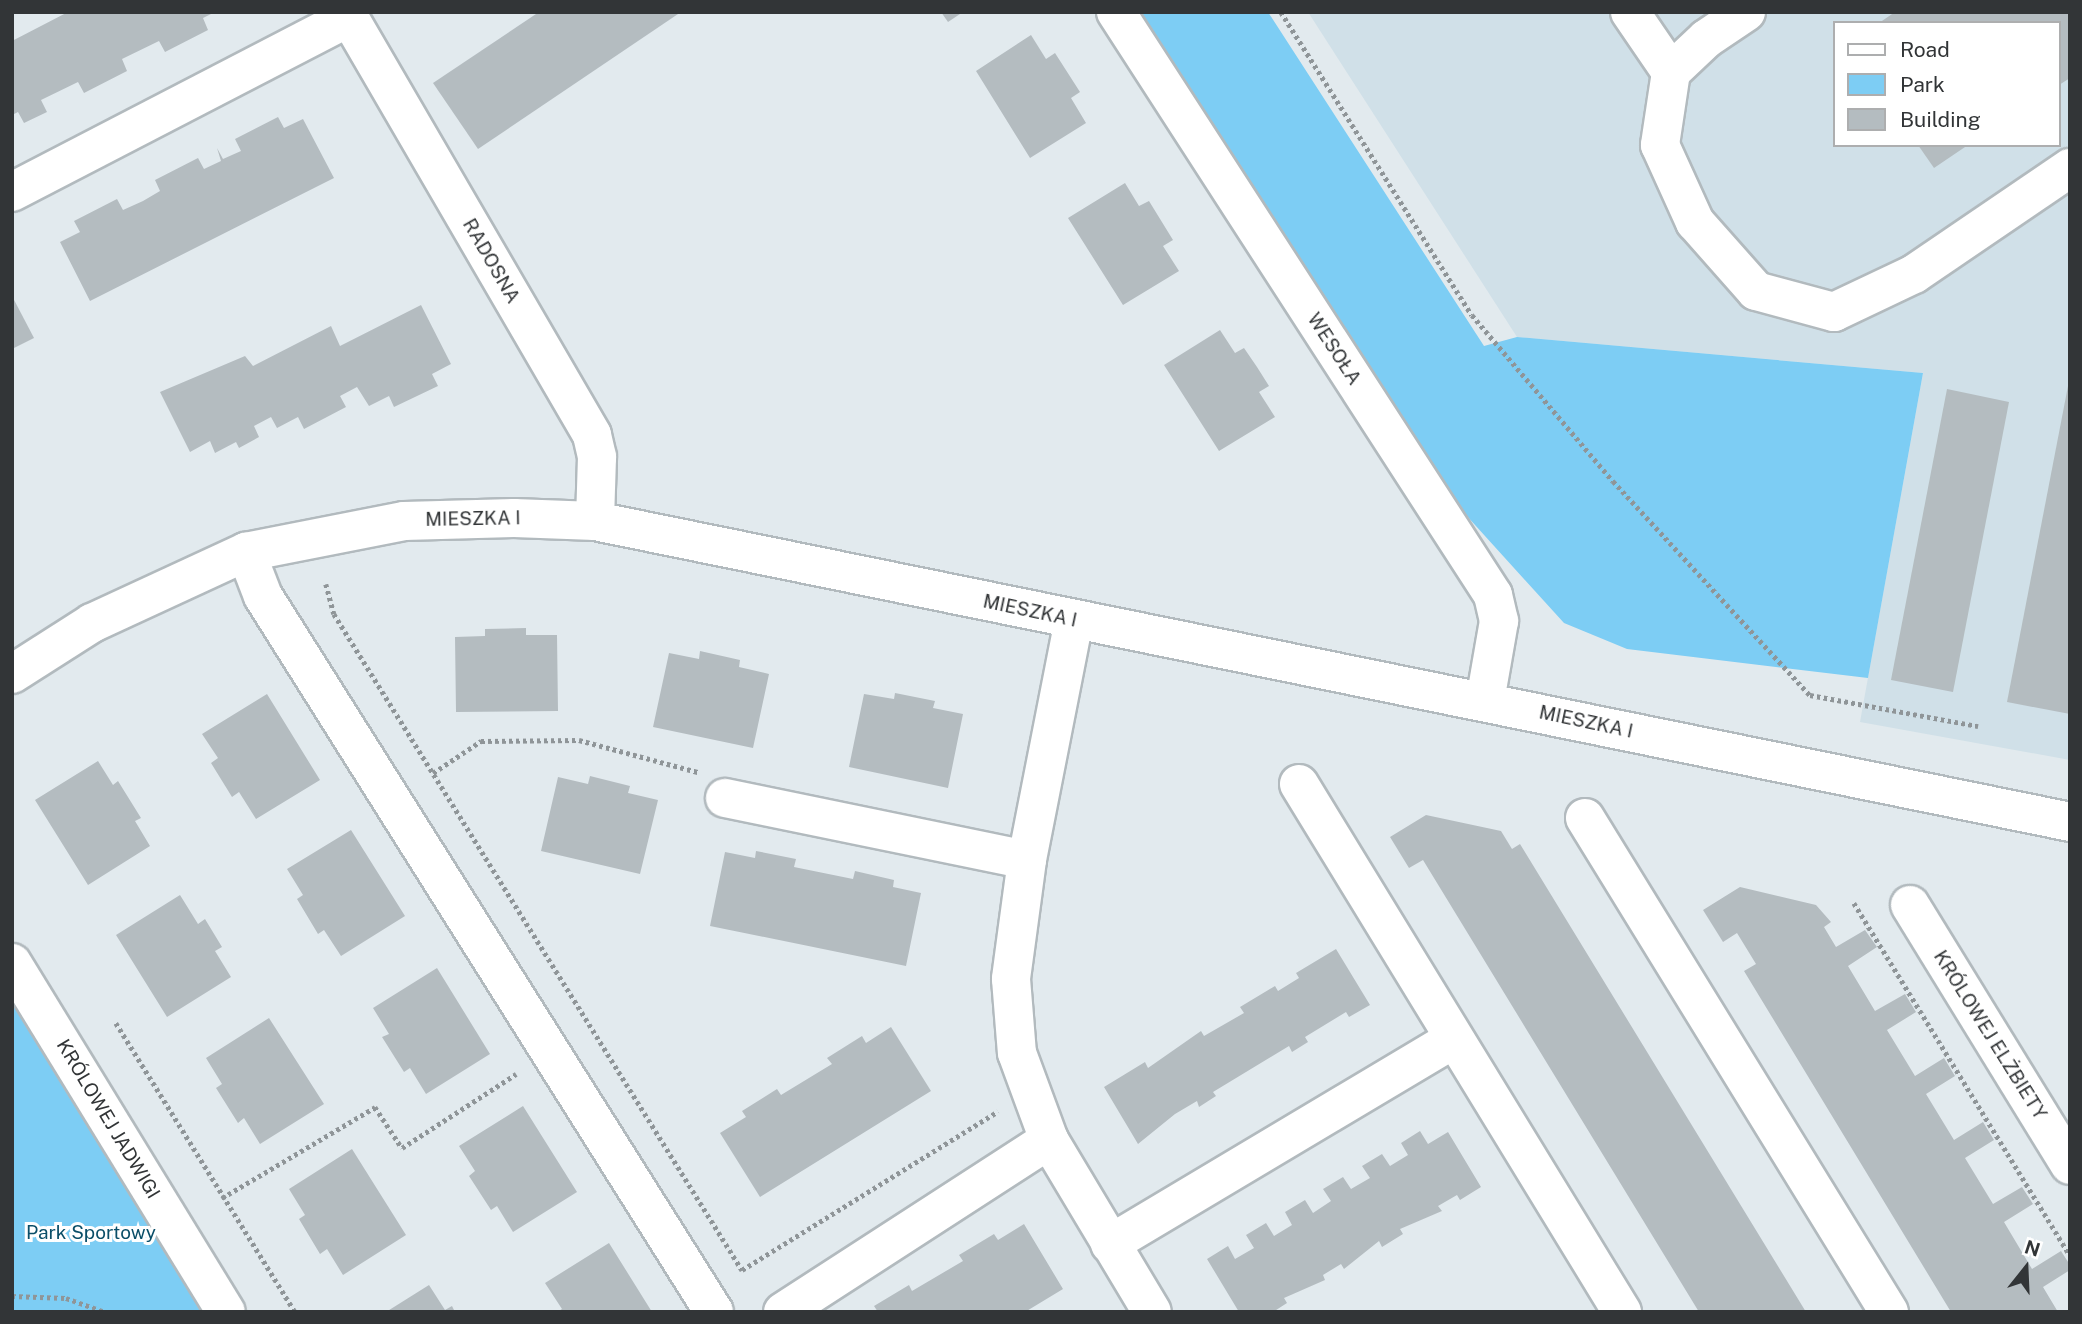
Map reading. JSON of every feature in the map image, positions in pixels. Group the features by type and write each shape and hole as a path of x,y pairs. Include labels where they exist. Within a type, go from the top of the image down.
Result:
{"street":[{"name":"WESOŁA","path":"1116,12 1493,595 1499,621 1485,701"},
{"path":"1630,12 1671,72"},
{"path":"1746,12 1706,38 1671,72 1660,145 1695,222 1756,291 1834,312 1914,274 2070,168"},
{"path":"12,192 348,15"},
{"name":"RADOSNA","path":"348,15 592,435 597,457 595,521"},
{"name":"MIESZKA I","path":"12,674 92,623 246,552 404,521 514,517 595,521 2070,822"},
{"path":"246,552 263,596 714,1312"},
{"path":"1074,620 1027,860 1011,979 1017,1053 1049,1140 1152,1312"},
{"path":"1299,784 1622,1312"},
{"path":"725,798 1027,860"},
{"path":"1585,818 1889,1312"},
{"name":"KRÓLOWEJ ELŻBIETY","path":"1910,905 2070,1165"},
{"name":"KRÓLOWEJ JADWIGI","path":"12,963 226,1312"},
{"path":"1110,1244 1454,1039"},
{"path":"783,1312 1049,1140"}],"path":[{"path":"1281,12 1472,316 1613,481 1810,695 1978,726"},
{"path":"326,584 334,614 742,1270 1008,1105"},
{"path":"433,773 481,741 579,740 696,770 725,798"},
{"path":"1854,903 2070,1255"},
{"path":"116,1023 295,1312"},
{"path":"222,1198 375,1107 402,1148 519,1072 526,1084"},
{"path":"12,1296 66,1298 105,1312"}],"shaded area":[{"path":"1308,12 2070,12 2070,760 1860,722 1923,373 1517,337"}],"green space":[{"path":"1128,12 1268,12 1484,346 1517,337 1923,373 1868,678 1627,649 1564,623 1407,450"},
{"name":"Park Sportowy","path":"12,959 233,1312 12,1312"}],"building":[{"path":"68,12 215,12 203,18 208,30 165,52 159,41 122,59 127,71 84,93 78,82 41,100 47,112 24,123 18,112 12,115 12,41"},
{"path":"539,12 681,12 478,149 433,83"},
{"path":"941,12 963,12 948,22"},
{"path":"1895,12 2070,12 2070,78 2061,84 2061,21 1882,21"},
{"path":"1031,35 1046,59 1055,53 1080,92 1071,98 1086,123 1030,158 976,71"},
{"path":"278,117 284,128 303,119 334,178 90,301 60,242 80,232 74,221 117,199 123,210 143,201 160,191 155,180 198,158 204,169 221,161 217,148 223,159 241,151 235,139"},
{"path":"1919,147 1965,147 1934,168"},
{"path":"1125,183 1139,206 1149,201 1173,240 1163,246 1179,271 1123,305 1068,218"},
{"path":"12,296 34,338 12,349"},
{"path":"421,305 451,364 432,374 438,386 394,407 389,396 369,406 357,387 340,396 346,407 304,429 298,417 277,428 271,417 254,426 259,437 239,448 236,442 215,453 210,441 190,452 160,392 245,356 253,366 331,326 340,346"},
{"path":"1220,330 1235,353 1244,348 1257,367 1269,386 1259,392 1275,417 1219,451 1164,365"},
{"path":"2070,386 2070,714 2007,702"},
{"path":"1947,389 2009,402 1953,692 1891,680"},
{"path":"526,628 526,635 557,635 558,711 456,712 455,637 485,636 485,629"},
{"path":"700,651 740,660 739,667 769,674 753,748 653,727 669,653 699,659"},
{"path":"895,693 935,701 933,708 963,714 948,788 849,767 864,694 894,699"},
{"path":"267,694 320,780 256,819 239,792 232,797 211,763 218,758 202,734"},
{"path":"98,761 113,785 118,781 141,818 135,821 150,846 88,885 35,800"},
{"path":"590,776 630,786 628,793 658,800 640,874 541,851 558,777 588,784"},
{"path":"1426,815 1501,831 1512,849 1520,844 1806,1312 1699,1312 1423,860 1409,868 1390,837"},
{"path":"351,830 405,916 341,956 324,930 318,934 297,899 303,895 287,869"},
{"path":"756,851 796,859 794,867 853,879 855,871 894,880 893,887 921,893 906,966 710,926 725,852 755,858"},
{"path":"1740,887 1816,905 1831,922 1824,927 1836,947 1865,930 1877,947 1848,966 1875,1011 1905,994 1916,1012 1887,1030 1915,1076 1944,1058 1955,1076 1926,1094 1954,1140 1983,1122 1994,1140 1965,1158 1993,1204 2022,1187 2033,1204 2004,1222 2032,1269 2061,1251 2070,1265 2070,1270 2043,1287 2058,1312 1951,1312 1744,971 1756,964 1737,933 1723,942 1703,910"},
{"path":"180,895 198,924 205,919 222,947 215,951 231,977 167,1017 116,935"},
{"path":"1336,949 1370,1005 1349,1017 1346,1012 1305,1037 1308,1042 1292,1052 1289,1046 1213,1092 1216,1096 1199,1107 1197,1101 1175,1114 1138,1144 1104,1087 1145,1062 1148,1068 1201,1031 1204,1036 1244,1013 1240,1007 1275,986 1278,991 1299,978 1296,973"},
{"path":"437,968 490,1054 426,1094 410,1068 404,1072 382,1037 389,1034 373,1008"},
{"path":"269,1018 324,1104 260,1144 244,1118 238,1123 216,1088 222,1084 206,1058"},
{"path":"891,1027 931,1091 760,1197 720,1133 746,1117 742,1111 777,1089 781,1095 832,1064 827,1058 862,1036 866,1043"},
{"path":"523,1106 577,1192 513,1232 497,1206 491,1210 469,1176 475,1171 459,1146"},
{"path":"1420,1131 1428,1144 1448,1132 1481,1187 1460,1200 1457,1195 1438,1206 1442,1211 1400,1229 1403,1234 1382,1247 1379,1241 1344,1269 1341,1264 1323,1275 1325,1280 1284,1298 1287,1303 1273,1312 1239,1312 1207,1259 1228,1246 1235,1259 1254,1248 1246,1235 1266,1223 1274,1236 1292,1225 1285,1212 1305,1200 1313,1213 1331,1201 1323,1189 1343,1177 1351,1189 1370,1178 1362,1166 1382,1154 1390,1166 1408,1155 1401,1143"},
{"path":"352,1149 406,1235 343,1275 327,1249 320,1254 299,1219 305,1215 289,1189"},
{"path":"1024,1224 1063,1289 1025,1312 878,1312 874,1306 909,1285 912,1291 963,1261 959,1255 994,1234 998,1240"},
{"path":"609,1243 652,1312 557,1312 562,1309 545,1283"},
{"path":"429,1285 445,1310 452,1306 455,1312 386,1312"}]}
